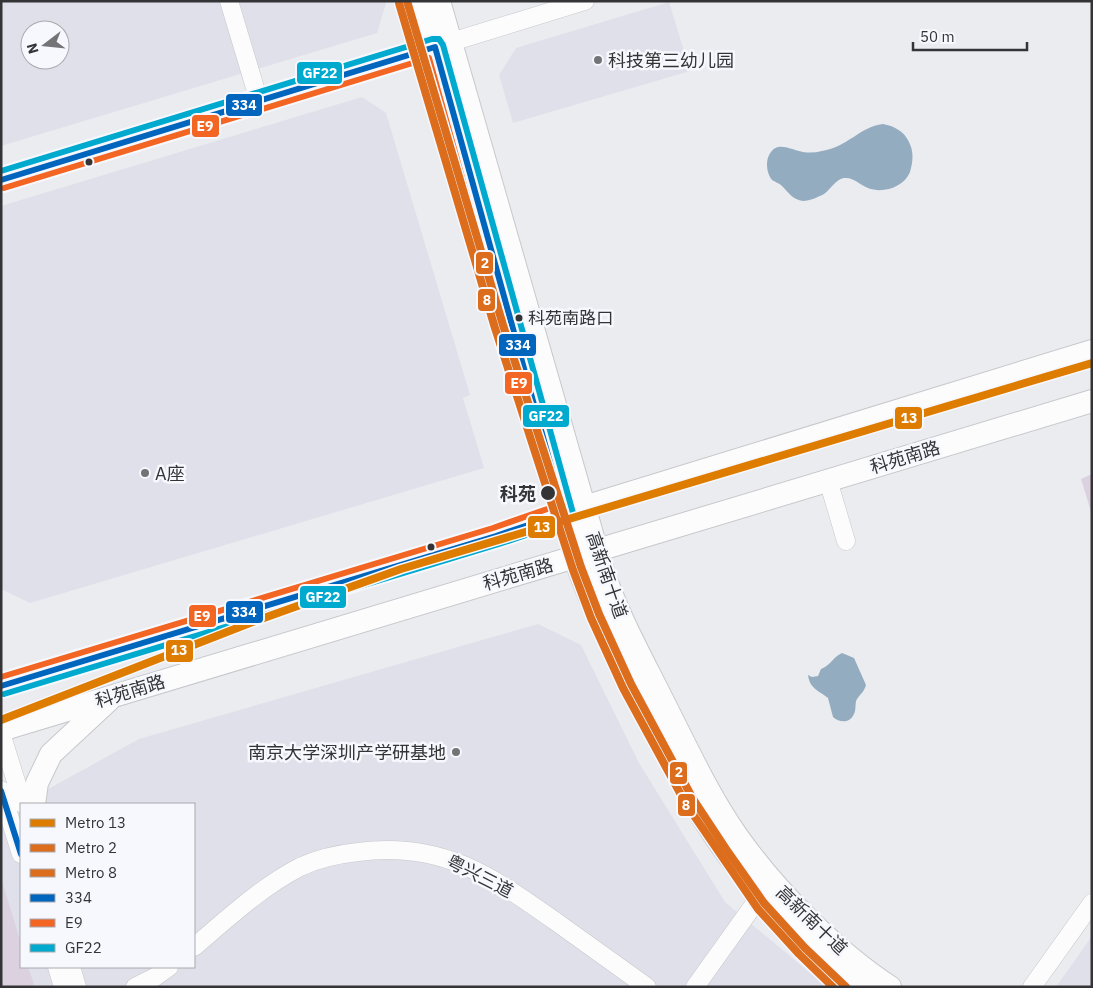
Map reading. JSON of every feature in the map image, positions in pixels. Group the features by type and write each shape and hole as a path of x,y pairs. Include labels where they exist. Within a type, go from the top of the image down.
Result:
{"main road":[{"name":"高新南十道","path":"422,1 443,45 586,554 607,584 624,624 695,764 766,887 796,907 876,984"},
{"name":"高新南十道","path":"439,1 443,45"},
{"path":"1,686 496,536 574,510 1092,351"},
{"name":"科苑南路","path":"1,732 1092,401"},
{"path":"34,803 37,783 52,754 112,697"}],"street":[{"path":"229,1 259,101"},
{"path":"1,180 585,1"},
{"path":"828,480 846,541"},
{"path":"1,732 24,803"},
{"path":"1,790 20,851"},
{"name":"粤兴三道","path":"195,946 261,892 283,876 302,866 348,853 394,848 439,855 483,873 510,889 647,987"},
{"path":"695,987 766,887"},
{"path":"1032,987 1092,903"},
{"path":"57,968 63,987"},
{"path":"72,968 77,987"},
{"path":"135,987 168,968"}],"shaded area":[{"path":"1,1 386,1 377,33 1,146"},
{"name":"科技第三幼儿园","path":"669,2 690,71 513,123 499,75 516,48"},
{"path":"362,97 386,113 470,395 463,398 484,468 30,603 1,589 1,206"},
{"path":"1092,474 1092,515 1081,479"},
{"path":"538,624 581,645 639,763 725,902 827,987 1,987 1,805 41,793 139,739"},
{"path":"1,878 20,940 20,968 28,968 34,984 32,987 1,987"},
{"path":"1092,936 1092,987 1056,987"}],"water":[{"path":"883,124 901,132 907,138 912,149 910,172 903,182 892,188 874,190 851,179 844,178 836,182 824,194 811,200 803,201 794,197 781,185 772,180 768,174 769,155 777,147 802,152 822,151 839,146 867,129"},
{"path":"842,653 854,658 866,685 856,700 854,715 846,721 839,721 833,717 828,698 813,686 808,675 812,677 818,676 821,669"}],"metro line":[{"name":"2","path":"407,1 503,325 581,567 599,614 631,684 693,799 726,849 764,903 805,948 846,987"},
{"name":"8","path":"399,3 495,328 573,570 591,618 623,688 686,804 758,909 799,954 833,987"},
{"name":"13","path":"1,720 250,623 401,569 1092,363"}],"transit line":[{"name":"GF22","path":"1,171 432,39 439,39 443,45 573,513 568,521 499,544 4,694"},
{"name":"334","path":"1,180 435,47 564,513 496,536 1,686"},
{"name":"E9","path":"1,677 493,528 553,507 429,58 4,188"},
{"name":"334","path":"1,791 20,851"}],"place":[{"name":"科技第三幼儿园","path":"598,60"},
{"name":"科苑南路口","path":"519,318"},
{"name":"A座","path":"145,473"},
{"name":"科苑","path":"548,493"},
{"name":"南京大学深圳产学研基地","path":"456,752"}]}
